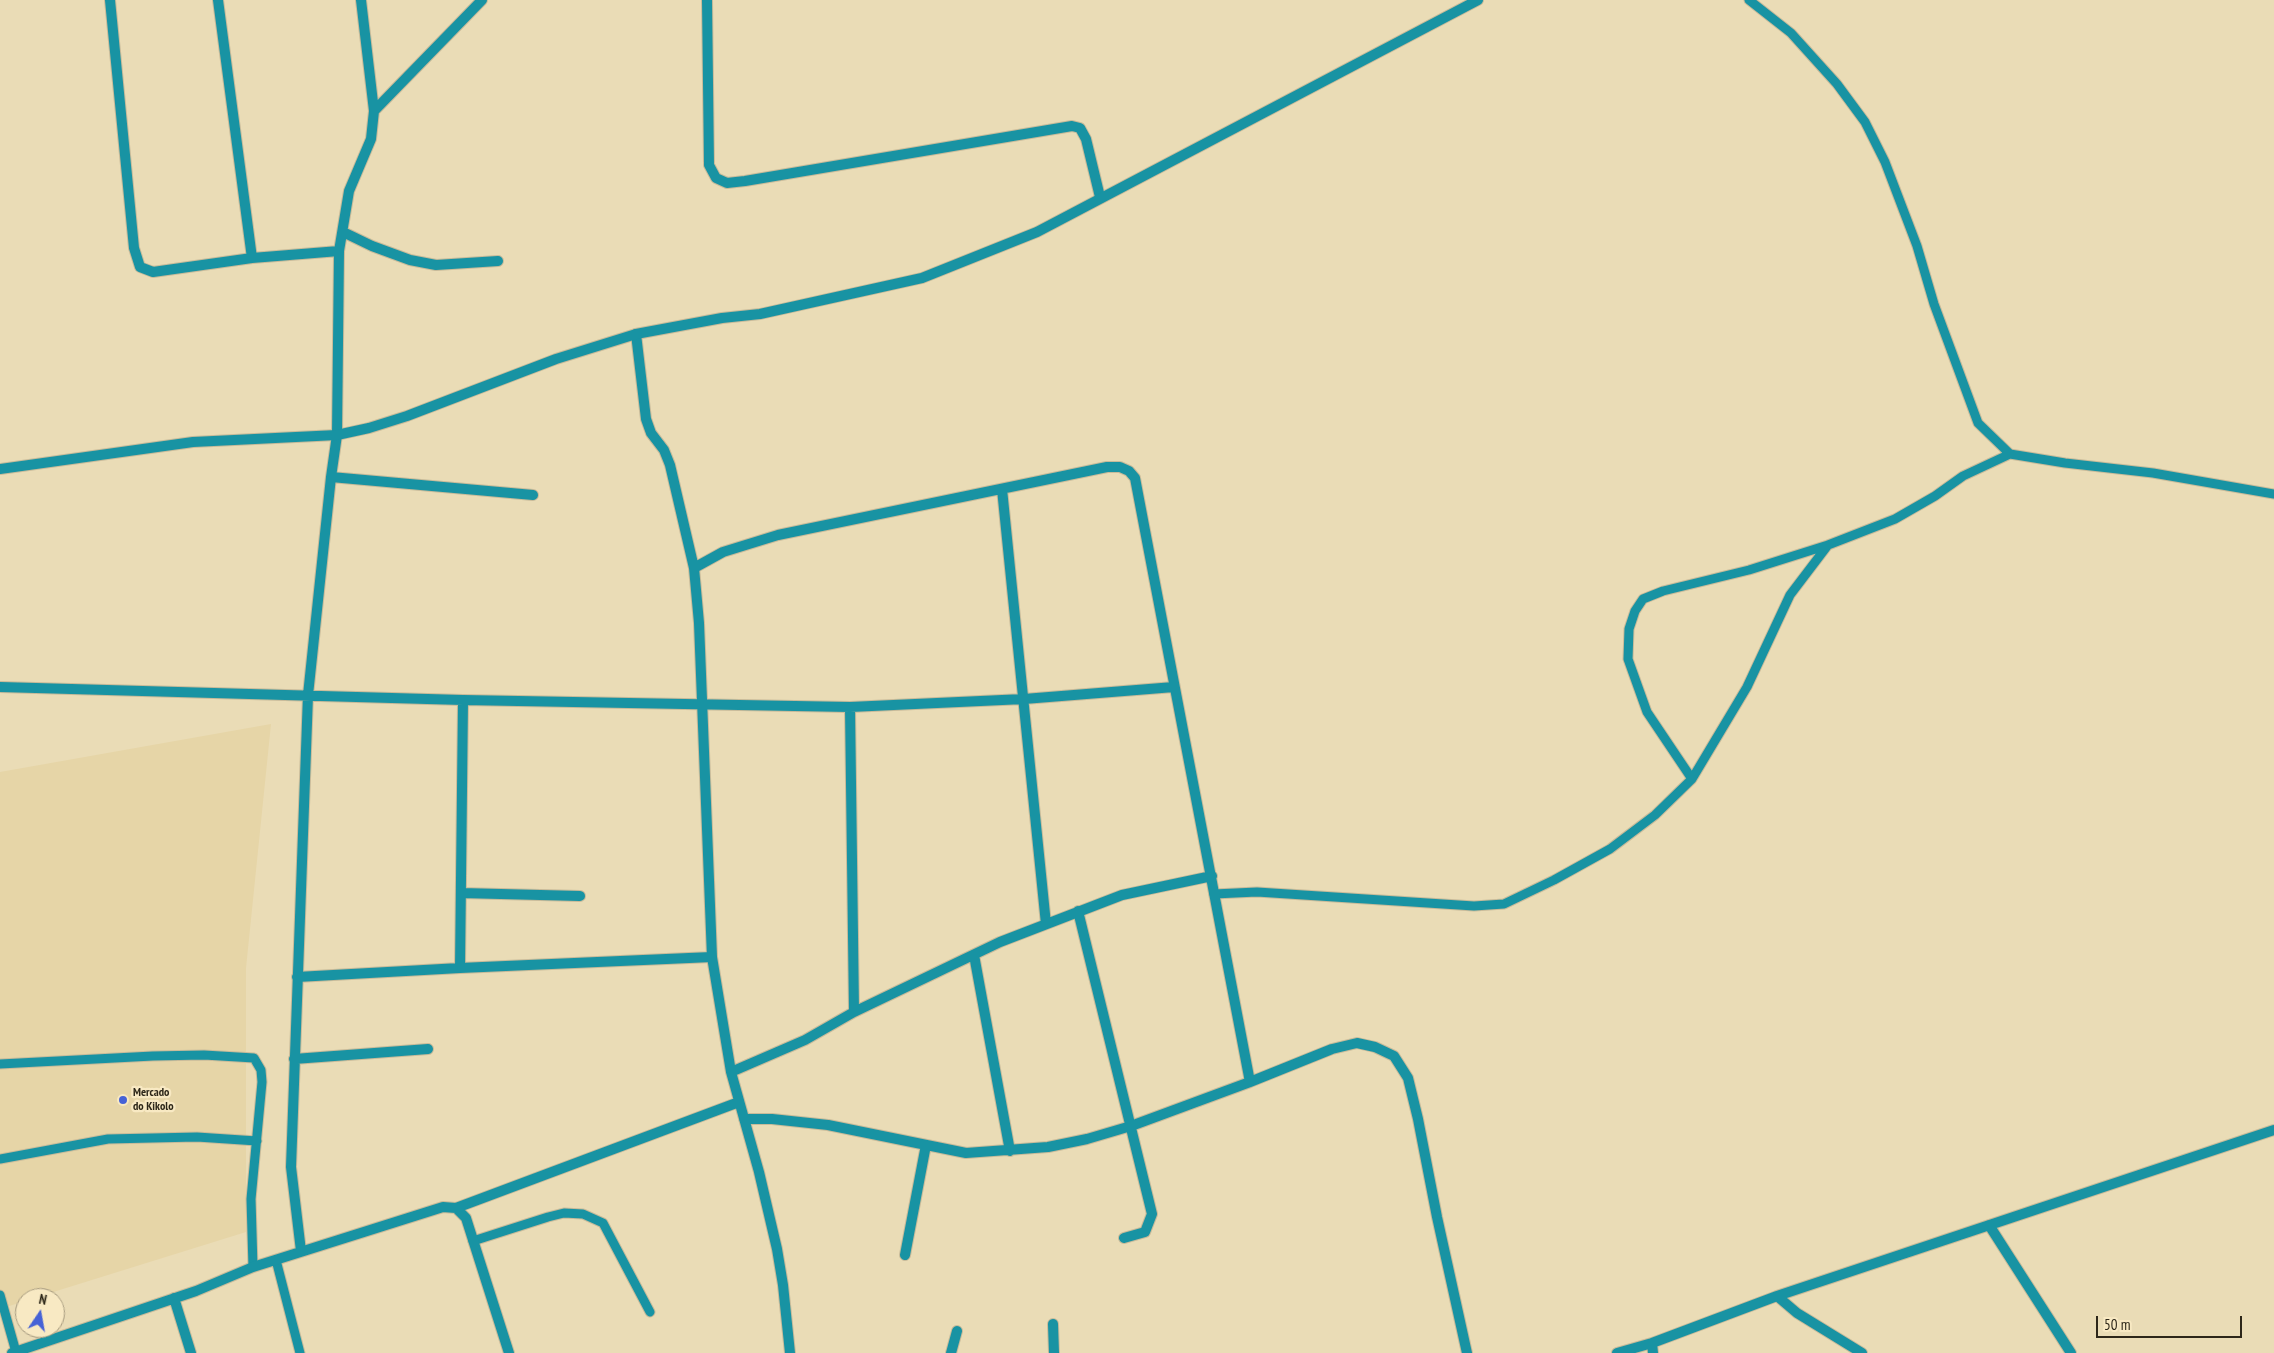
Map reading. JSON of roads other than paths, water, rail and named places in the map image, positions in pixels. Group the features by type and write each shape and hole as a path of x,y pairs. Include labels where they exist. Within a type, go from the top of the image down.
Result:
{"street":[{"path":"110,0 134,248 140,267 153,272 252,258 340,251"},
{"path":"218,0 252,258"},
{"path":"301,1251 291,1167 308,695 337,435 340,251 349,191 371,139 374,111 361,0"},
{"path":"374,111 482,0"},
{"path":"707,0 709,165 716,178 727,183 745,181 1072,126 1080,128 1086,139 1100,197"},
{"path":"0,469 193,442 337,435 369,428 407,416 556,359 636,334 722,318 760,314 922,278 1037,232 1100,197 1478,0"},
{"path":"343,232 372,246 410,260 436,265 498,260"},
{"path":"636,334 646,419 651,433 664,450 670,465 694,568 699,623 712,958 731,1072 759,1172 777,1249 784,1285 790,1353"},
{"path":"694,568 723,552 778,535 1107,467 1120,467 1129,471 1135,478 1250,1082"},
{"path":"331,477 533,495"},
{"path":"1002,489 1046,924"},
{"path":"0,687 702,706 850,707 1024,699 1174,687"},
{"path":"460,968 463,700"},
{"path":"850,707 854,1012"},
{"path":"731,1072 805,1040 854,1012 974,955 1046,924 1122,895 1212,876"},
{"path":"460,893 580,896"},
{"path":"1078,911 1152,1214 1145,1232 1124,1238"},
{"path":"974,955 1010,1151"},
{"path":"297,977 460,968 712,958"},
{"path":"744,1119 772,1119 881,1134 966,1153 1048,1147 1087,1139 1131,1126 1332,1049 1357,1043 1376,1047 1394,1056 1408,1078 1468,1353"},
{"path":"294,1059 428,1049"},
{"path":"14,1352 174,1298 253,1267 301,1251 443,1207 456,1208 739,1102"},
{"path":"1618,1353 1652,1348 1777,1296 2274,1130"},
{"path":"905,1255 926,1145"},
{"path":"456,1208 466,1218 509,1353"},
{"path":"1989,1226 2071,1353"},
{"path":"1777,1296 1797,1313 1862,1353"},
{"path":"174,1298 191,1353"},
{"path":"1053,1324 1054,1353"},
{"path":"951,1353 957,1331"}],"lane":[{"path":"1749,0 1791,33 1837,84 1865,122 1885,162 1910,227 1934,304 1978,423 2010,454"},
{"path":"1692,779 1647,712 1628,659 1629,629 1635,611 1643,599 1663,591 1750,570 1828,545 1895,519 1935,496 1963,476 2010,454 2153,473 2274,494"},
{"path":"1214,894 1257,892 1474,906 1504,904 1554,880 1610,848 1655,815 1692,779 1747,687 1790,595 1828,545"},
{"path":"0,1064 161,1056 204,1055 254,1058 261,1070 262,1082 251,1199 253,1267"},
{"path":"0,1159 108,1139 197,1136 257,1141"},
{"path":"473,1241 564,1213 583,1214 602,1223 650,1312"},
{"path":"276,1260 300,1353"},
{"path":"0,1295 14,1352"}],"place":[{"name":"Mercado do Kikolo","path":"123,1100"}]}
